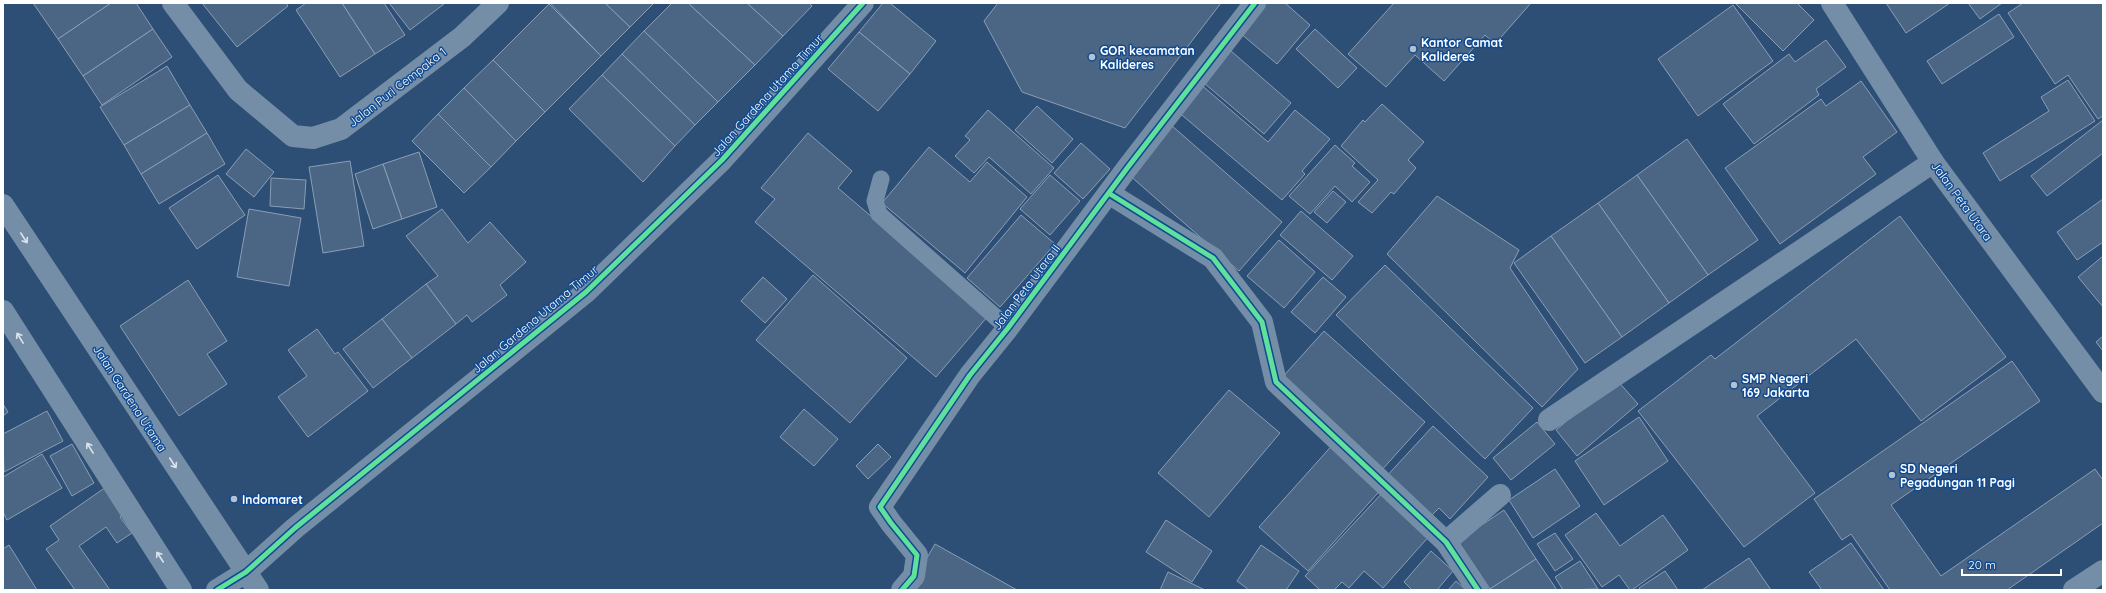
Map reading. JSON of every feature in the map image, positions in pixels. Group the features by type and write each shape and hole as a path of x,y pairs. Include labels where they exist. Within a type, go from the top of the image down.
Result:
{"street":[{"name":"Jalan Puri Cempaka 1","path":"173,3 238,90 293,136 313,138 341,129 462,36 498,3"},
{"name":"Jalan Gardena Utama Timur","path":"217,590 246,572 295,528 586,292 722,160 863,3"},
{"name":"Jalan Peta Utara II","path":"902,590 914,576 917,555 880,507 970,375 1008,328 1110,194 1128,167 1254,3"},
{"name":"Jalan Peta Utara","path":"1832,3 1933,162 2103,392"},
{"path":"1549,420 1933,162"},
{"path":"1110,194 1213,258 1262,322 1276,382 1446,542 1478,590"},
{"name":"Jalan Gardena Utama","path":"3,205 258,590"},
{"path":"3,311 181,590"},
{"path":"1446,542 1500,495"},
{"path":"2074,590 2103,571"}],"lane":[{"path":"882,179 875,201 879,214 1008,328"}],"building":[{"path":"33,3 111,3 58,39"},
{"path":"111,3 136,3 153,29 83,76 58,39"},
{"path":"202,3 286,3 288,6 237,47"},
{"path":"306,3 342,3 375,54 340,77 296,10"},
{"path":"342,3 384,3 405,35 375,54"},
{"path":"389,3 444,3 444,4 410,30"},
{"path":"550,3 605,3 630,27 601,56"},
{"path":"605,3 654,3 630,27"},
{"path":"672,3 688,3 755,65 718,102 644,31"},
{"path":"688,3 747,3 783,36 755,65"},
{"path":"747,3 809,3 812,6 783,36"},
{"path":"883,3 890,3 936,41 910,74 859,32"},
{"name":"GOR kecamatan Kalideres","path":"998,3 1221,3 1125,128 1022,92 984,21"},
{"path":"1266,3 1285,3 1310,25 1277,64 1240,33"},
{"name":"Kantor Camat Kalideres","path":"1394,3 1531,3 1495,44 1485,35 1444,81 1415,55 1386,87 1348,54"},
{"path":"1735,3 1797,3 1814,20 1783,51"},
{"path":"1886,3 1950,3 1906,33"},
{"path":"1968,3 2002,3 1980,19"},
{"path":"2023,3 2103,3 2103,116 2098,119 2068,75 2055,84 2008,13"},
{"path":"549,4 601,56 545,112 493,60"},
{"path":"1733,5 1773,61 1698,116 1658,59"},
{"path":"1999,14 2014,37 1942,84 1927,61"},
{"path":"153,29 172,57 102,105 83,76"},
{"path":"1315,29 1357,68 1338,88 1296,49"},
{"path":"644,31 718,102 695,125 622,54"},
{"path":"859,32 910,74 878,111 828,69"},
{"path":"1826,40 1846,67 1816,89 1819,95 1754,144 1723,104 1789,54 1795,62"},
{"path":"1231,51 1291,103 1264,134 1204,83"},
{"path":"622,54 695,125 675,146 602,75"},
{"path":"493,60 545,112 516,141 464,88"},
{"path":"167,66 190,105 124,145 100,107"},
{"path":"602,75 675,146 643,182 569,109"},
{"path":"2068,80 2095,121 2000,181 1983,153 2049,111 2041,97"},
{"path":"1861,81 1897,132 1863,157 1876,174 1780,244 1725,168 1821,99 1826,106"},
{"path":"1199,83 1268,142 1295,110 1330,139 1302,171 1305,174 1282,200 1176,110"},
{"path":"464,88 516,141 491,167 438,114"},
{"path":"1382,104 1424,142 1408,160 1416,168 1394,194 1391,192 1372,213 1358,202 1378,180 1341,146 1363,120 1365,122"},
{"path":"190,105 207,133 141,174 124,145"},
{"path":"1037,106 1073,139 1052,163 1015,130"},
{"path":"988,110 1054,168 1031,194 989,157 974,173 955,156 970,140 965,136"},
{"path":"438,114 491,167 464,193 412,141"},
{"path":"2103,120 2103,153 2047,196 2031,176"},
{"path":"1171,125 1282,222 1239,271 1128,174"},
{"path":"207,133 225,164 159,204 141,174"},
{"path":"808,133 852,171 838,188 988,316 936,377 755,222 775,199 761,188"},
{"path":"1687,139 1758,240 1708,275 1637,175"},
{"path":"1081,143 1110,169 1083,199 1054,173"},
{"path":"1335,145 1355,163 1352,166 1370,182 1352,202 1335,186 1310,214 1289,196"},
{"path":"929,147 970,182 987,162 1027,197 965,273 882,203"},
{"path":"246,149 274,172 254,197 226,174"},
{"path":"419,152 437,207 402,219 383,164"},
{"path":"350,161 364,246 323,253 309,167"},
{"path":"383,164 402,219 373,229 355,174"},
{"path":"218,175 245,215 197,249 169,208"},
{"path":"1050,175 1080,201 1050,235 1020,209"},
{"path":"1637,175 1708,275 1669,303 1598,203"},
{"path":"271,178 306,180 304,209 270,206"},
{"path":"1333,191 1346,202 1327,223 1314,212"},
{"path":"1437,196 1519,250 1510,268 1578,369 1542,407 1387,254"},
{"path":"2103,199 2103,242 2077,260 2057,232"},
{"path":"1598,203 1669,303 1622,337 1551,236"},
{"path":"249,209 301,218 289,286 237,277"},
{"path":"442,209 468,243 490,222 526,262 500,285 507,295 472,322 467,315 456,324 426,284 438,276 406,236"},
{"path":"1301,211 1353,256 1332,280 1280,235"},
{"path":"1021,215 1055,244 1000,307 967,278"},
{"name":"SMP Negeri 169 Jakarta","path":"1900,216 2006,357 1921,421 1856,339 1757,416 1815,493 1744,547 1638,411 1711,355 1715,359"},
{"path":"1551,236 1622,337 1585,363 1514,263"},
{"path":"1279,240 1315,272 1284,308 1247,276"},
{"path":"2103,256 2103,307 2078,277"},
{"path":"1385,265 1533,408 1485,459 1336,315"},
{"path":"813,275 907,358 850,423 756,340"},
{"path":"763,277 787,299 765,323 741,301"},
{"path":"1323,277 1346,297 1315,333 1291,312"},
{"path":"188,280 227,341 207,354 227,384 179,416 120,326"},
{"path":"426,284 456,324 412,358 382,319"},
{"path":"382,319 412,358 373,388 343,349"},
{"path":"317,329 335,354 338,352 368,391 308,437 278,397 307,376 288,350"},
{"path":"1324,331 1425,422 1380,472 1279,381"},
{"path":"2103,336 2103,351 2096,342"},
{"name":"SD Negeri Pegadungan 11 Pagi","path":"2012,361 2040,401 1891,505 1941,576 2095,469 2103,480 2103,523 2007,590 1890,590 1851,534 1842,540 1814,499"},
{"path":"1616,379 1638,404 1577,456 1556,430"},
{"path":"1229,390 1280,433 1209,517 1158,473"},
{"path":"3,404 8,412 3,416"},
{"path":"804,409 838,439 814,466 780,437"},
{"path":"47,411 63,441 4,472 3,434"},
{"path":"1639,417 1668,461 1604,505 1575,461"},
{"path":"1537,422 1555,444 1511,480 1493,458"},
{"path":"1433,426 1488,477 1450,519 1439,508 1428,519 1384,479"},
{"path":"1336,441 1385,485 1308,571 1259,527"},
{"path":"72,444 94,483 72,496 50,456"},
{"path":"878,444 891,457 868,479 856,466"},
{"path":"42,454 62,488 7,520 3,512 3,477"},
{"path":"1555,469 1580,506 1533,538 1509,500"},
{"path":"106,487 124,514 120,517 132,533 117,543 106,527 79,546 110,590 75,590 46,549 59,540 50,526"},
{"path":"1385,490 1432,533 1383,588 1364,571 1349,588 1342,582 1334,590 1320,590 1305,576"},
{"path":"1504,510 1536,559 1490,589 1458,541"},
{"path":"1596,513 1620,546 1663,515 1688,550 1632,590 1630,590 1619,575 1602,587 1565,535"},
{"path":"1166,520 1212,551 1192,582 1146,552"},
{"path":"1555,533 1573,559 1555,571 1537,544"},
{"path":"1851,543 1884,590 1822,590 1809,572"},
{"path":"935,544 1017,590 916,590 910,587"},
{"path":"9,545 37,590 3,590 3,549"},
{"path":"1261,545 1299,571 1286,590 1249,590 1237,581"},
{"path":"1431,551 1453,571 1437,590 1412,590 1404,582"},
{"path":"1749,558 1771,590 1702,590"},
{"path":"1536,559 1557,590 1490,589"},
{"path":"1580,561 1598,589 1563,590 1555,577"},
{"path":"1665,571 1678,590 1640,590 1639,588"},
{"path":"1168,572 1205,590 1160,590"},
{"path":"1456,581 1466,590 1448,590"}],"cycle path":[{"path":"217,590 246,572 295,528 586,292 722,160 863,3"},
{"path":"902,590 914,576 917,555 880,507 970,375 1008,328 1128,167 1255,3"},
{"path":"1110,194 1213,258 1262,322 1276,382 1446,542 1478,590"}],"place":[{"name":"Kantor Camat Kalideres","path":"1413,49"},
{"name":"GOR kecamatan Kalideres","path":"1092,57"},
{"name":"SMP Negeri 169 Jakarta","path":"1734,385"},
{"name":"SD Negeri Pegadungan 11 Pagi","path":"1892,475"},
{"name":"Indomaret","path":"234,499"}]}
